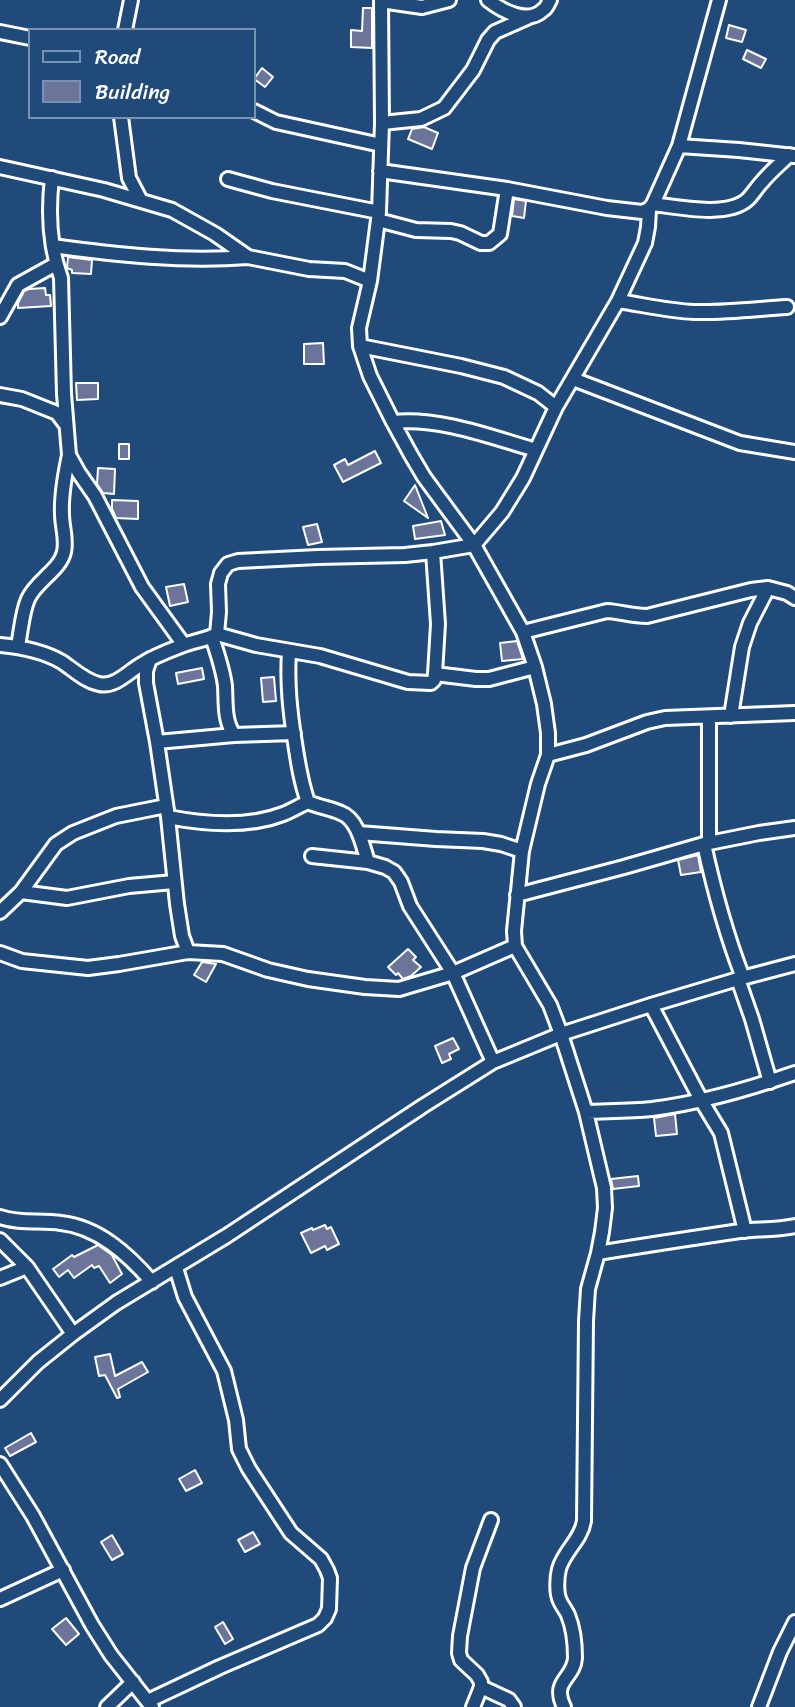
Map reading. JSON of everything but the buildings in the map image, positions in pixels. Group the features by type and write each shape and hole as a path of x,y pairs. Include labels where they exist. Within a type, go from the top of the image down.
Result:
{"street":[{"path":"125,28 131,0"},
{"path":"449,0 422,7 386,1 379,216 370,281 359,328 360,346 370,376 424,477 474,545 523,632 544,705 548,755 522,850 515,946 550,1005 561,1034 586,1112 604,1188 605,1208 598,1253 588,1289 583,1526 558,1572 558,1596 569,1618 575,1658 559,1691 564,1707"},
{"path":"488,0 498,8 529,17"},
{"path":"382,123 421,119 444,108 474,70 488,40 495,32 543,11 550,0"},
{"path":"234,735 227,721 223,674 215,636 219,612 218,584 221,573 228,564 238,561 318,556 405,555 474,545 502,512 523,478 556,407 618,301 645,243 651,207 679,146 719,0"},
{"path":"0,32 28,38"},
{"path":"256,112 276,122 381,145"},
{"path":"121,119 129,178 141,199"},
{"path":"679,146 792,156"},
{"path":"380,171 507,188 607,208 642,212 651,207 722,210 746,201 766,177 792,156"},
{"path":"0,167 141,199 172,210 196,222 248,257 309,269 345,271 370,281"},
{"path":"18,646 29,597 62,558 65,550 62,506 69,455 62,289 50,227 52,178"},
{"path":"123,195 129,178"},
{"path":"228,179 379,216 416,230 460,233 481,243 489,243 500,234 507,188"},
{"path":"52,246 135,256 215,260 248,257"},
{"path":"0,317 18,285 56,264"},
{"path":"618,301 694,312 788,307"},
{"path":"360,346 504,377 538,393 556,407"},
{"path":"573,379 740,443 795,452"},
{"path":"0,395 22,399 52,411 66,425"},
{"path":"393,422 410,420 441,424 536,450"},
{"path":"69,455 95,496 142,586 184,645"},
{"path":"0,645 18,646 50,656 101,685 115,682 150,659 215,636 320,656 415,683 431,683 435,674 438,624 433,552"},
{"path":"523,632 607,611 632,617 648,616 751,590 768,588 795,598"},
{"path":"731,716 741,647 768,588"},
{"path":"289,651 289,706 308,802 348,817 359,833 368,862"},
{"path":"150,659 146,683 158,742 182,936 188,952"},
{"path":"435,674 489,679 535,667"},
{"path":"548,755 665,718 795,713"},
{"path":"709,717 707,843 715,893 771,1082"},
{"path":"158,742 294,733"},
{"path":"0,912 21,892 56,844 73,833 116,816 167,812 192,822 218,824 262,820 308,802"},
{"path":"517,895 707,843 795,828"},
{"path":"359,833 484,841 522,850"},
{"path":"312,856 368,862 394,872 410,906 453,973 493,1062"},
{"path":"21,892 67,898 129,886 174,882"},
{"path":"0,953 22,961 88,968 188,952 223,954 268,970 308,979 399,989 453,973 515,946"},
{"path":"0,1399 38,1362 116,1303 176,1268 493,1062 561,1034 740,978 795,964"},
{"path":"652,1005 721,1133 745,1231"},
{"path":"586,1112 653,1109 701,1100 795,1073"},
{"path":"0,1217 13,1221 60,1222 91,1231 120,1251 152,1282"},
{"path":"598,1253 646,1244 795,1226"},
{"path":"0,1240 27,1267 73,1334"},
{"path":"0,1278 27,1267"},
{"path":"0,1464 33,1516 92,1625 111,1655 150,1704 220,1667 318,1625 326,1618 330,1609 330,1578 327,1570 321,1559 291,1533 239,1449 236,1420 224,1371 186,1297 176,1268"},
{"path":"473,1707 481,1687 479,1677 461,1660 460,1636 473,1568 491,1520"},
{"path":"0,1599 63,1570"},
{"path":"759,1707 780,1652 795,1622"},
{"path":"107,1707 133,1682"},
{"path":"481,1687 509,1700 514,1707"}]}
